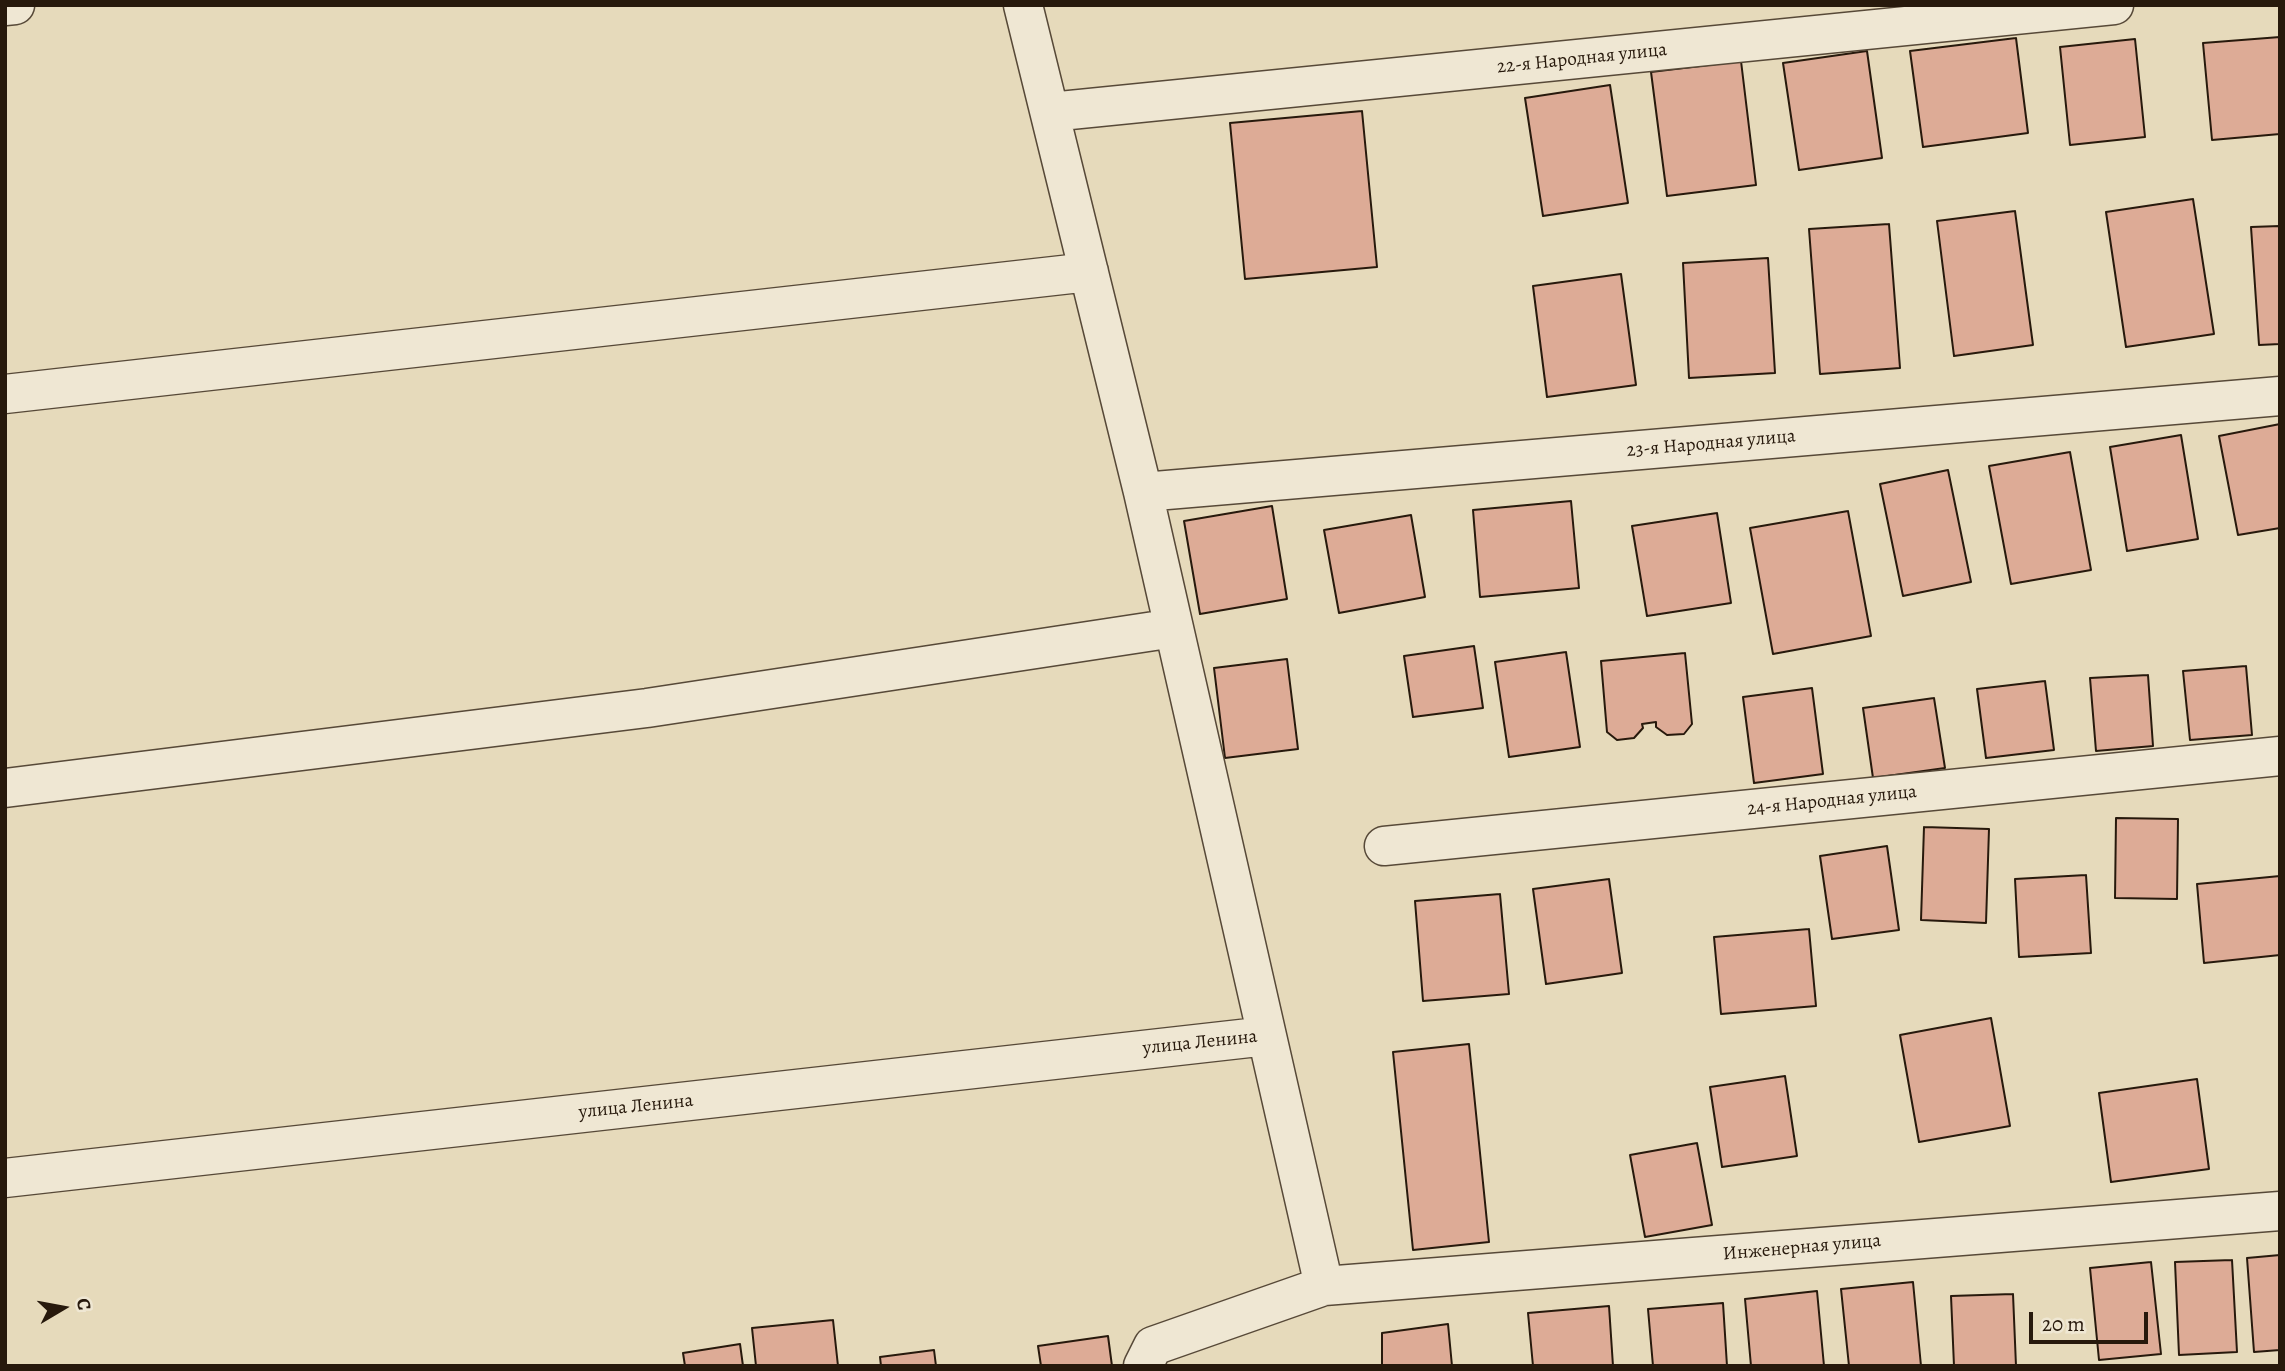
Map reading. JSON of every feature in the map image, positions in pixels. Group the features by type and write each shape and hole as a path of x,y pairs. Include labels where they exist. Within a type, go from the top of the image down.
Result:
{"street":[{"path":"5,6 15,5"},
{"path":"1023,5 1143,492 1324,1286"},
{"name":"22-я Народная улица","path":"1050,112 2114,5"},
{"path":"5,394 1089,272"},
{"name":"23-я Народная улица","path":"1143,492 2280,396"},
{"path":"5,788 647,708 1174,628"},
{"name":"24-я Народная улица","path":"1384,846 2280,756"},
{"name":"улица Ленина","path":"5,1178 1267,1036"},
{"name":"Инженерная улица","path":"1143,1366 1153,1346 1324,1286 2280,1210"}],"building":[{"path":"2280,37 2280,134 2212,140 2203,43"},
{"path":"2016,38 2028,133 1923,147 1910,51"},
{"path":"2135,39 2145,137 2070,145 2060,47"},
{"path":"1867,51 1882,158 1799,170 1783,63"},
{"path":"1741,61 1756,185 1667,196 1651,72"},
{"path":"1610,85 1628,203 1543,216 1525,98"},
{"path":"1362,111 1377,267 1245,279 1230,123"},
{"path":"2193,199 2214,334 2126,347 2106,212"},
{"path":"2015,211 2033,345 1954,356 1937,221"},
{"path":"1889,224 1900,368 1820,374 1809,229"},
{"path":"2280,226 2280,344 2259,345 2251,227"},
{"path":"1768,258 1775,373 1689,378 1683,263"},
{"path":"1621,274 1636,385 1547,397 1533,286"},
{"path":"2280,424 2280,528 2238,535 2219,436"},
{"path":"2181,435 2198,539 2127,551 2110,447"},
{"path":"2070,452 2091,570 2011,584 1989,466"},
{"path":"1948,470 1971,582 1903,596 1880,484"},
{"path":"1571,501 1579,588 1480,597 1473,510"},
{"path":"1272,506 1287,599 1200,614 1184,521"},
{"path":"1848,511 1871,636 1773,654 1750,528"},
{"path":"1717,513 1731,603 1647,616 1632,526"},
{"path":"1411,515 1425,597 1339,613 1324,530"},
{"path":"1474,646 1483,708 1413,717 1404,656"},
{"path":"1566,652 1580,747 1509,757 1495,662"},
{"path":"1685,653 1692,724 1684,734 1667,735 1656,727 1656,722 1642,724 1643,728 1634,738 1617,740 1607,732 1601,661"},
{"path":"1287,659 1298,749 1225,758 1214,668"},
{"path":"2246,666 2252,735 2190,740 2183,671"},
{"path":"2148,675 2153,746 2096,751 2090,678"},
{"path":"2045,681 2054,750 1986,758 1977,689"},
{"path":"1812,688 1823,774 1754,783 1743,697"},
{"path":"1934,698 1945,768 1873,778 1863,708"},
{"path":"2116,818 2178,819 2177,899 2115,898"},
{"path":"1924,827 1989,829 1986,923 1921,920"},
{"path":"1887,846 1899,930 1832,939 1820,856"},
{"path":"2086,875 2091,953 2019,957 2015,879"},
{"path":"2280,876 2280,955 2204,963 2197,884"},
{"path":"1609,879 1622,973 1546,984 1533,889"},
{"path":"1500,894 1509,994 1423,1001 1415,901"},
{"path":"1809,929 1816,1006 1721,1014 1714,937"},
{"path":"1991,1018 2010,1126 1919,1142 1900,1035"},
{"path":"1469,1044 1489,1242 1413,1250 1393,1052"},
{"path":"1785,1076 1797,1156 1722,1167 1710,1087"},
{"path":"2197,1079 2209,1169 2111,1182 2099,1093"},
{"path":"1697,1143 1712,1225 1645,1237 1630,1155"},
{"path":"2280,1255 2280,1350 2254,1352 2247,1258"},
{"path":"2232,1260 2237,1352 2179,1355 2175,1262"},
{"path":"2151,1262 2161,1354 2099,1360 2090,1268"},
{"path":"1913,1282 1921,1366 1849,1366 1841,1289"},
{"path":"1817,1291 1824,1366 1751,1366 1745,1299"},
{"path":"2013,1294 2016,1366 1954,1366 1951,1296"},
{"path":"1723,1303 1727,1366 1653,1366 1648,1309"},
{"path":"1609,1306 1613,1366 1533,1366 1528,1313"},
{"path":"833,1320 838,1366 756,1366 752,1328"},
{"path":"1448,1324 1452,1366 1382,1366 1382,1333"},
{"path":"1108,1336 1112,1366 1041,1366 1038,1346"},
{"path":"740,1344 743,1366 685,1366 683,1353"},
{"path":"934,1350 936,1366 881,1366 880,1357"}]}
